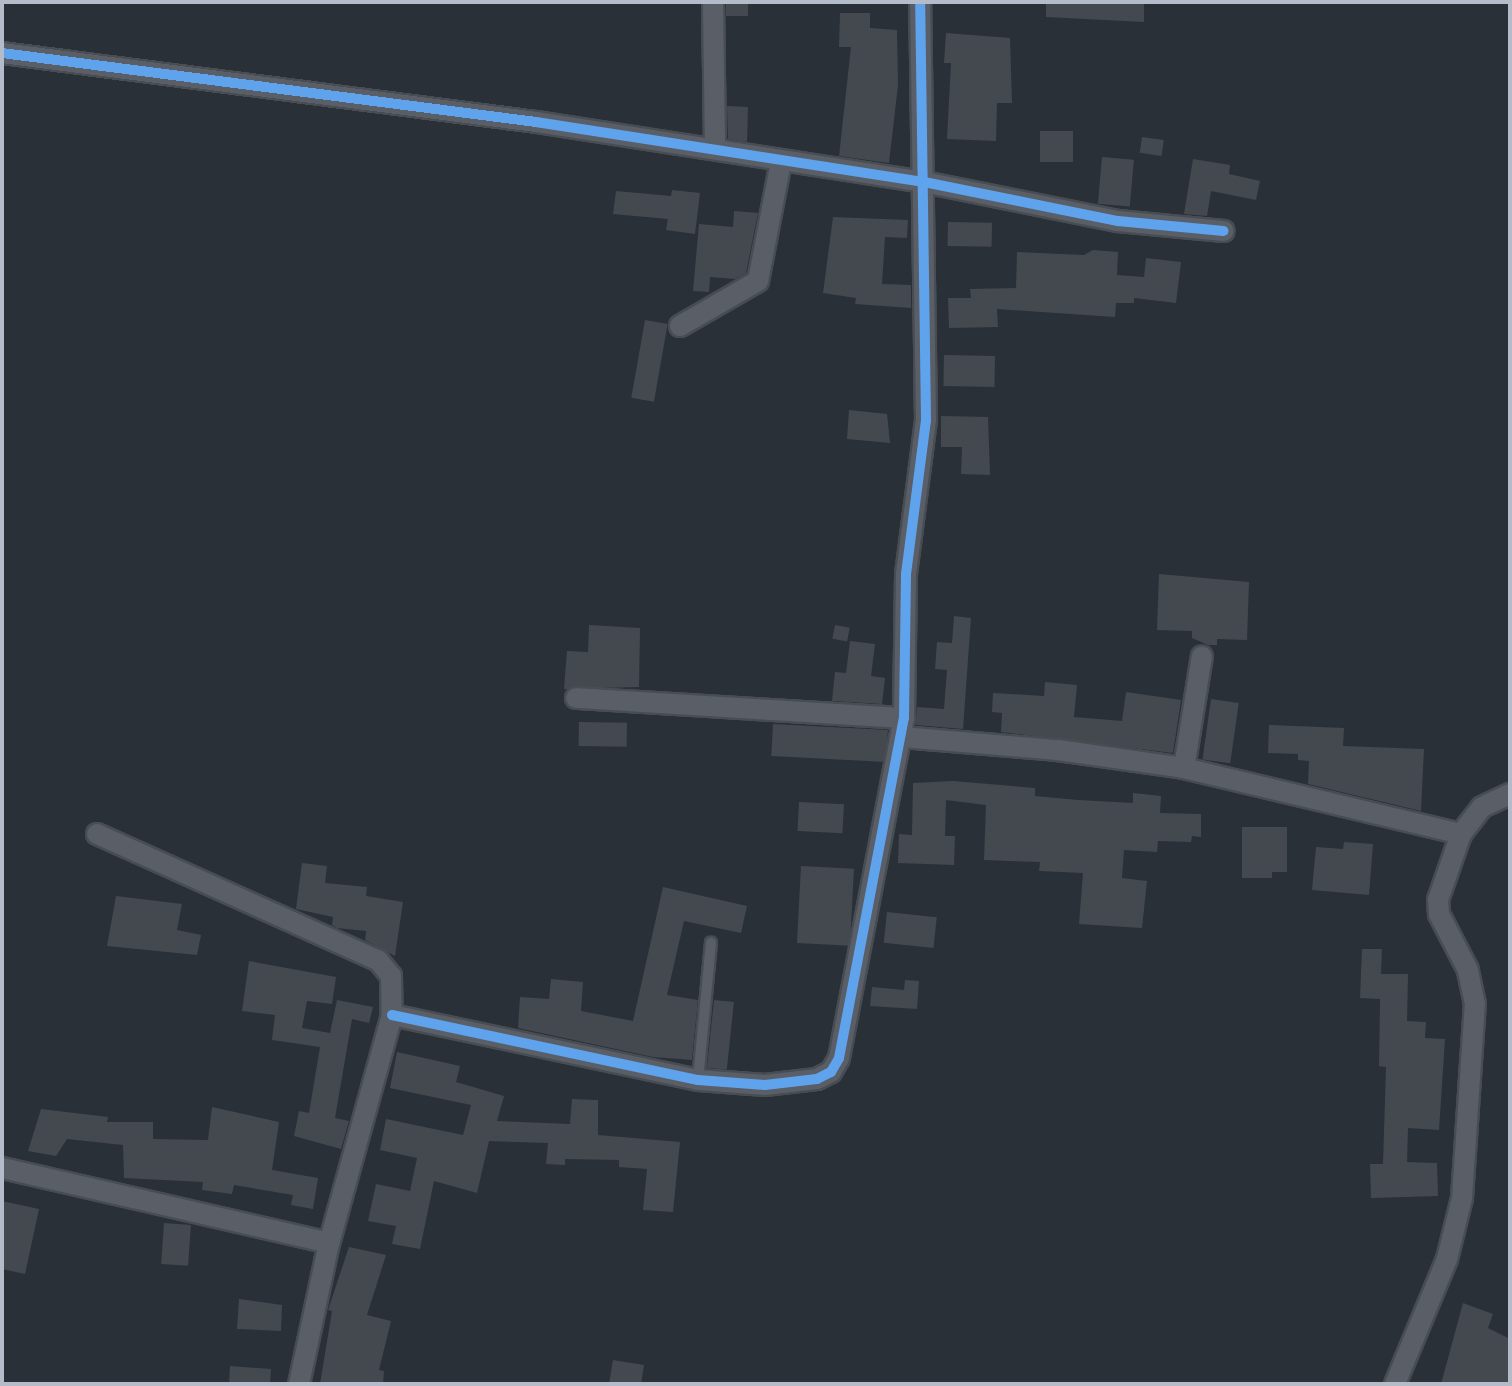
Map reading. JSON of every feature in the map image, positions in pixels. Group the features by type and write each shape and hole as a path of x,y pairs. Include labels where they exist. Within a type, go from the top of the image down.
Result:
{"street":[{"path":"713,2 715,148"},
{"path":"392,1015 698,1080 765,1085 817,1079 834,1068 844,1046 903,728 906,574 926,420 920,2"},
{"path":"2,53 715,148 781,162 924,182 1118,221 1224,231"},
{"path":"680,326 758,281 781,162"},
{"path":"1184,768 1202,656"},
{"path":"576,698 903,728 1184,768 1461,834"},
{"path":"1395,1384 1447,1259 1462,1198 1475,1004 1468,970 1444,927 1438,900 1461,834 1482,807 1510,794"},
{"path":"97,834 378,960 391,976 392,1015 329,1243 299,1384"},
{"path":"2,1168 329,1243"}],"lane":[{"path":"698,1080 711,943"}],"building":[{"path":"726,2 748,2 748,16 726,16"},
{"path":"1046,2 1144,2 1144,22 1046,17"},
{"path":"840,13 870,13 870,28 897,30 898,85 889,163 839,156 851,47 839,47"},
{"path":"946,33 1010,38 1012,103 997,103 996,141 947,139 951,63 944,63"},
{"path":"727,106 748,107 747,142 728,139"},
{"path":"1040,131 1073,131 1073,162 1040,162"},
{"path":"1142,137 1164,140 1162,156 1140,153"},
{"path":"1102,157 1134,160 1130,207 1098,204"},
{"path":"1193,159 1230,165 1229,174 1260,181 1256,200 1211,191 1207,216 1184,214"},
{"path":"672,190 700,193 695,234 666,230 668,219 613,214 616,191 671,196"},
{"path":"734,211 758,213 746,273 735,279 710,277 709,292 693,291 699,224 733,227"},
{"path":"833,217 908,220 907,238 885,237 882,284 911,285 911,308 855,304 856,298 823,293"},
{"path":"948,222 992,223 992,247 948,246"},
{"path":"1093,250 1118,252 1117,275 1144,277 1146,258 1181,262 1176,303 1134,298 1134,303 1116,303 1115,317 997,309 998,327 949,328 948,298 971,298 970,289 1016,288 1017,252 1084,255"},
{"path":"645,320 668,324 654,402 631,398"},
{"path":"944,355 995,356 994,387 943,386"},
{"path":"849,410 887,414 890,443 847,439"},
{"path":"941,416 988,417 990,475 961,474 962,447 941,447"},
{"path":"1159,574 1249,582 1247,640 1217,639 1217,645 1208,645 1192,638 1192,631 1157,630"},
{"path":"954,616 971,618 963,729 916,725 917,707 944,709 947,670 935,669 937,642 952,643"},
{"path":"589,625 640,628 639,687 564,689 567,651 588,652"},
{"path":"835,625 850,628 847,642 832,639"},
{"path":"850,641 875,644 871,676 885,678 882,704 832,701 835,672 846,673"},
{"path":"1045,682 1077,685 1074,717 1122,721 1126,692 1181,700 1173,753 1001,732 1002,713 992,712 993,693 1044,696"},
{"path":"1211,699 1239,703 1230,763 1203,759"},
{"path":"579,722 627,723 627,747 579,746"},
{"path":"773,724 888,730 886,762 771,756"},
{"path":"1269,725 1344,728 1343,746 1424,749 1421,811 1308,784 1309,761 1298,760 1298,754 1268,753"},
{"path":"953,781 1035,788 1035,796 1078,800 1133,803 1133,793 1161,796 1160,813 1201,814 1201,837 1192,836 1191,842 1158,841 1157,852 1124,850 1122,878 1147,881 1142,928 1079,924 1083,873 1039,871 1040,862 984,860 986,805 946,800 945,836 955,836 954,865 898,863 899,834 912,835 913,783"},
{"path":"799,802 844,804 842,833 797,831"},
{"path":"1242,827 1287,827 1287,872 1272,872 1272,878 1242,878"},
{"path":"1344,842 1373,844 1369,895 1312,890 1316,847 1343,849"},
{"path":"302,863 327,866 325,883 367,887 366,896 403,902 395,956 365,940 366,931 337,928 332,925 333,917 296,909"},
{"path":"801,866 854,869 850,946 797,943"},
{"path":"663,887 747,906 741,933 684,921 667,995 698,1000 692,1060 653,1057 518,1028 520,997 549,999 551,979 583,982 581,1011 633,1021"},
{"path":"116,896 182,904 177,930 201,935 197,955 107,946"},
{"path":"887,912 937,917 933,948 884,943"},
{"path":"1362,949 1382,949 1381,974 1408,974 1407,1021 1426,1022 1425,1038 1445,1039 1439,1130 1408,1128 1407,1162 1437,1163 1438,1196 1371,1198 1370,1164 1383,1164 1386,1067 1379,1066 1380,999 1360,998"},
{"path":"249,961 336,977 332,1004 307,1001 302,1028 330,1033 337,1000 373,1007 369,1023 352,1019 335,1118 349,1121 341,1149 294,1136 299,1111 309,1113 320,1047 272,1040 275,1015 242,1011"},
{"path":"905,980 919,981 917,1009 870,1006 872,987 904,990"},
{"path":"714,1000 734,1002 727,1070 707,1068"},
{"path":"397,1052 460,1066 456,1082 504,1096 497,1121 570,1124 572,1099 598,1100 598,1135 680,1142 673,1212 643,1210 647,1169 619,1167 619,1160 565,1159 565,1165 546,1164 548,1143 489,1141 477,1193 434,1181 420,1249 392,1244 396,1226 368,1221 376,1184 410,1191 417,1158 380,1150 386,1119 463,1135 471,1105 390,1088"},
{"path":"212,1107 279,1122 272,1170 318,1178 313,1209 291,1205 293,1195 234,1185 232,1194 202,1190 203,1182 124,1178 123,1145 67,1139 56,1156 28,1151 41,1109 108,1117 107,1122 153,1122 153,1139 208,1140"},
{"path":"2,1201 39,1209 25,1274 2,1269"},
{"path":"164,1223 191,1225 188,1266 161,1264"},
{"path":"349,1247 386,1255 367,1315 391,1321 379,1370 384,1371 383,1384 320,1384 332,1311 328,1310"},
{"path":"239,1299 282,1305 281,1331 237,1329"},
{"path":"1463,1303 1493,1314 1488,1328 1510,1339 1510,1384 1441,1384"},
{"path":"613,1360 644,1365 641,1384 609,1384"},
{"path":"230,1366 271,1369 270,1384 229,1384"}],"cycle path":[{"path":"392,1015 698,1080 765,1085 817,1079 831,1072 839,1058 904,718 906,574 926,420 920,2"},
{"path":"2,53 536,122 924,182 1118,221 1224,231"}]}
